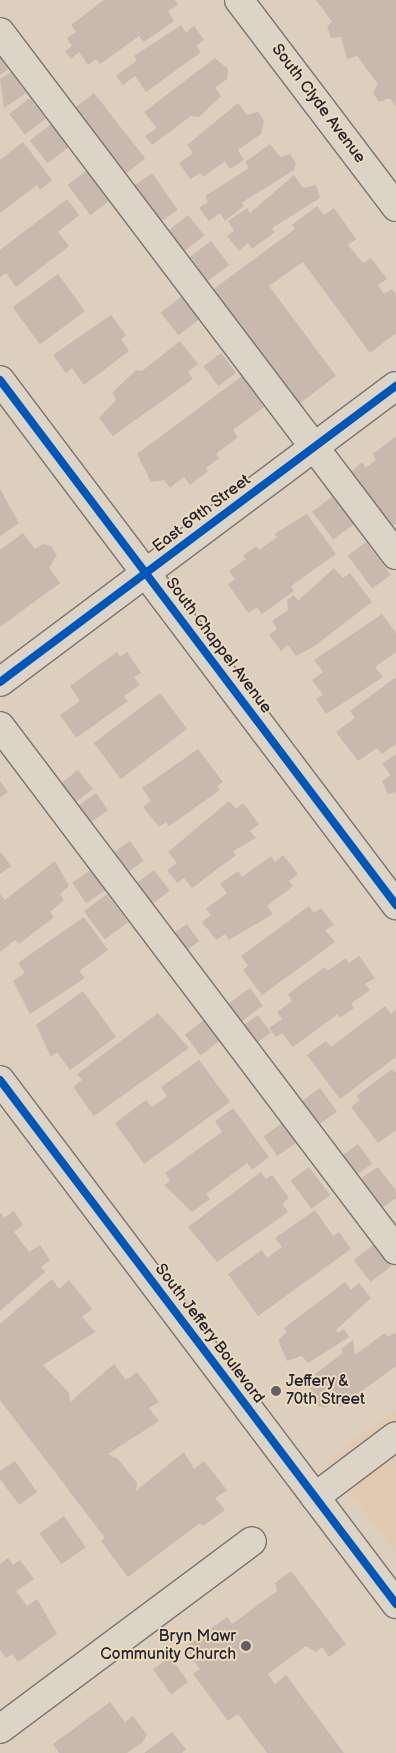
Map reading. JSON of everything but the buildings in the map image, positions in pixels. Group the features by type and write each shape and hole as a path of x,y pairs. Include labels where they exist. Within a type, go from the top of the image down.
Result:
{"street":[{"name":"South Clyde Avenue","path":"239,0 396,207"},
{"path":"0,32 396,555"},
{"name":"South Chappel Avenue","path":"0,380 396,905"},
{"name":"East 69th Street","path":"0,682 396,386"},
{"path":"0,726 396,1250"},
{"name":"South Jeffery Boulevard","path":"0,1080 396,1604"},
{"path":"315,1497 396,1436"},
{"path":"0,1729 252,1541"}],"shaded area":[{"path":"396,1409 396,1554 326,1461"}],"cycle path":[{"path":"0,380 396,905"},
{"path":"0,682 396,386"},
{"path":"0,1080 396,1604"}],"place":[{"name":"Jeffery & 70th Street","path":"276,1391"},
{"name":"Bryn Mawr Community Church","path":"246,1646"}]}
